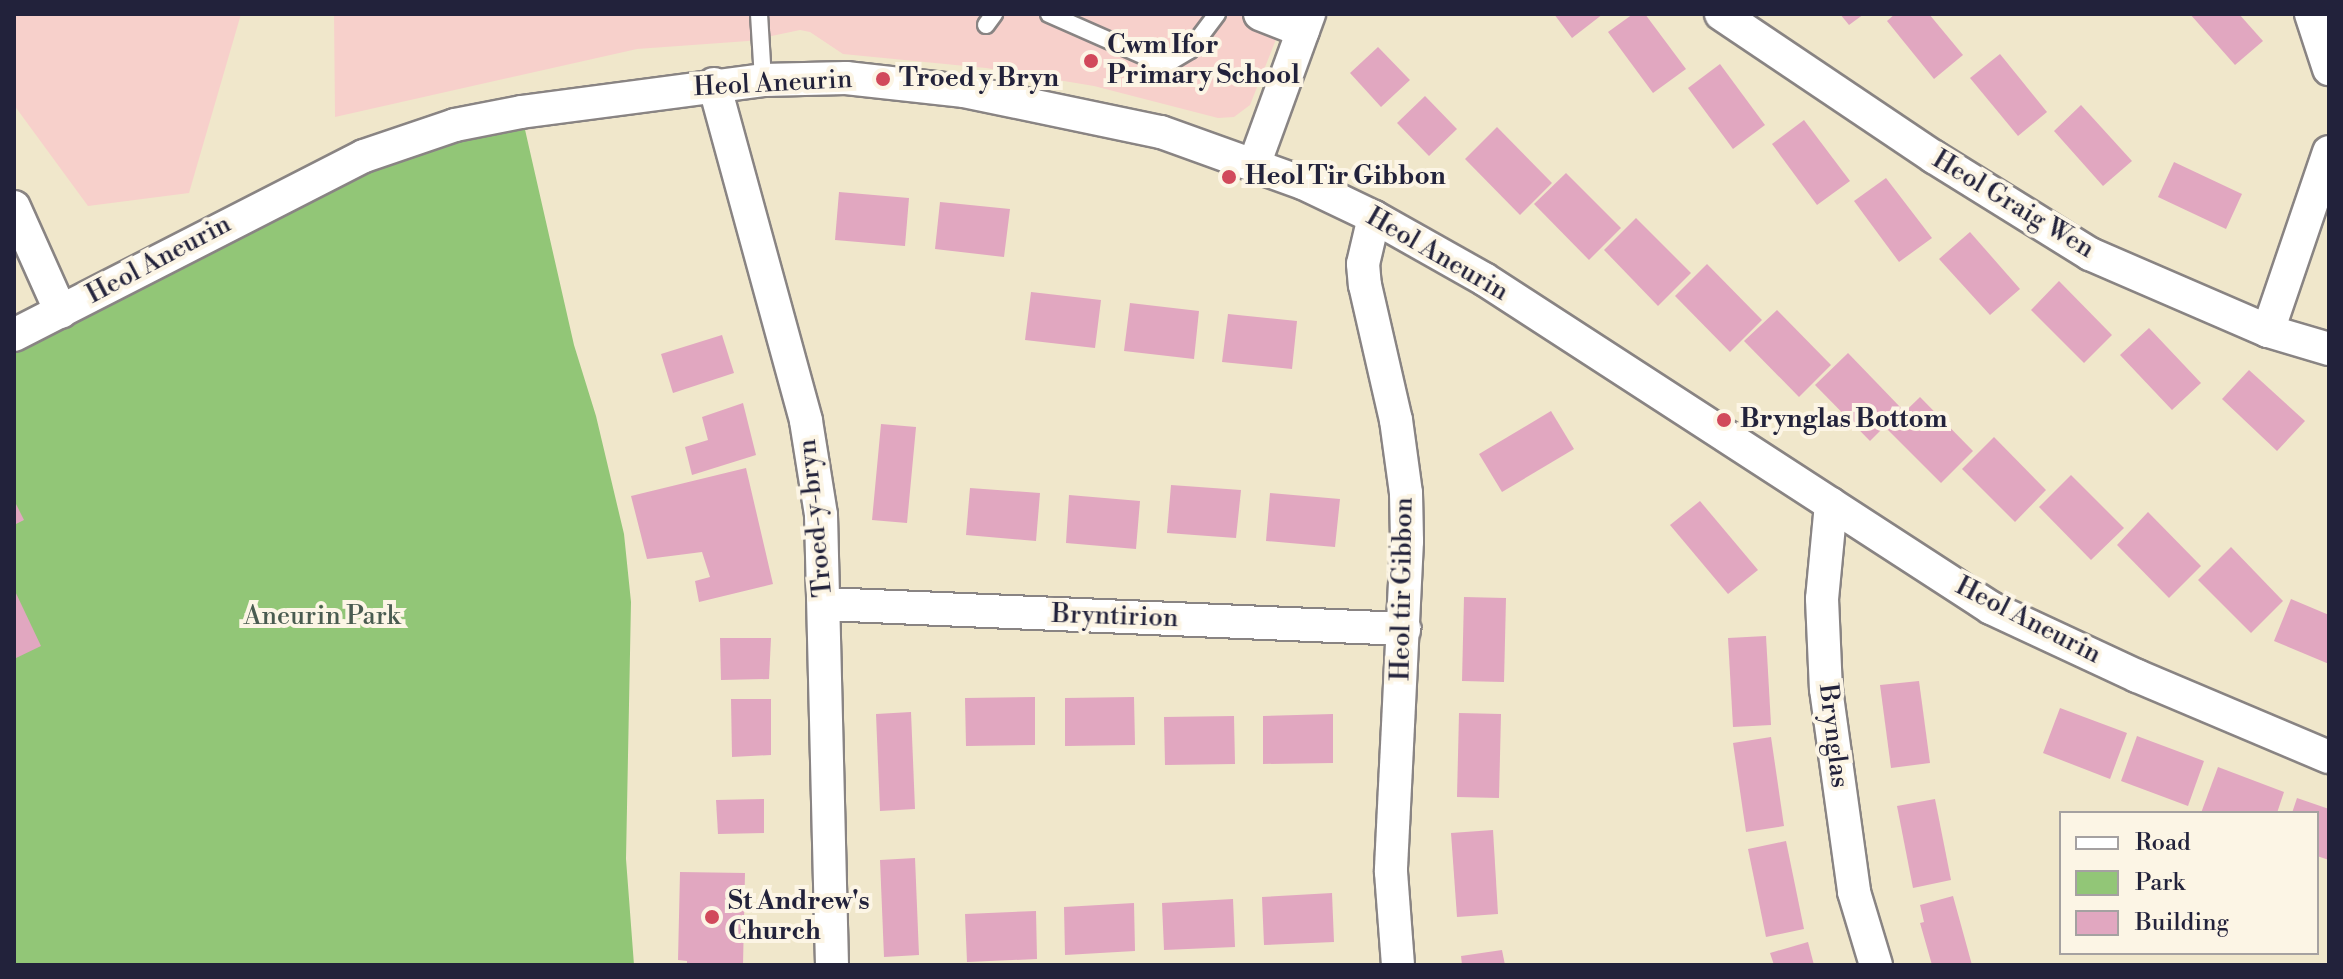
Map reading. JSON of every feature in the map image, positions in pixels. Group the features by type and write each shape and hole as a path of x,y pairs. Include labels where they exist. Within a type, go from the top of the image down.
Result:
{"street":[{"path":"1254,165 1306,23 1260,14"},
{"name":"Heol Graig Wen","path":"1721,14 1934,157 2090,254 2268,331 2329,349"},
{"path":"2313,14 2329,22"},
{"path":"2313,14 2329,69"},
{"name":"Heol Aneurin","path":"14,335 364,156 485,119 714,84 763,80 846,78 964,91 1161,132 1303,183 1374,217 1484,279 1991,608 2137,676 2329,757"},
{"name":"Troed-y-bryn","path":"714,84 806,421 821,515 832,965"},
{"path":"2268,331 2329,152"},
{"path":"14,207 61,312"},
{"name":"Heol tir Gibbon","path":"1374,217 1363,264 1370,315 1403,456 1407,541 1391,872 1398,965"},
{"name":"Brynglas","path":"1831,504 1822,599 1826,689 1854,892 1876,965"},
{"name":"Bryntirion","path":"825,604 1404,629"}],"lane":[{"path":"759,14 763,80"},
{"path":"1049,14 1158,62 1170,62 1190,50 1217,14"}],"shaded area":[{"path":"14,14 241,14 189,193 88,206 14,105"},
{"name":"Cwm Ifor Primary School","path":"334,14 1286,14 1250,105 1234,117 1218,118 1094,86 986,68 843,54 810,32 800,30 748,41 637,49 335,117"}],"green space":[{"name":"Aneurin Park","path":"521,112 574,345 596,416 624,534 631,602 626,859 634,965 14,965 14,335 364,156"}],"building":[{"path":"1554,14 1603,14 1572,38"},
{"path":"1633,14 1645,14 1686,69 1653,93 1608,32"},
{"path":"1840,14 1864,14 1849,25"},
{"path":"1895,14 1929,14 1963,55 1934,79 1887,21"},
{"path":"2190,14 2239,14 2263,41 2235,65"},
{"path":"1378,47 1410,80 1381,107 1350,73"},
{"path":"2000,54 2047,112 2018,136 1970,78"},
{"path":"1720,64 1765,125 1733,149 1688,88"},
{"path":"1425,96 1457,129 1429,156 1397,123"},
{"path":"2081,105 2132,161 2103,186 2054,131"},
{"path":"1804,120 1850,181 1817,205 1772,144"},
{"path":"1497,127 1552,183 1520,215 1465,159"},
{"path":"2174,162 2242,194 2226,229 2158,197"},
{"path":"1566,173 1621,228 1589,260 1534,204"},
{"path":"1886,178 1932,238 1899,262 1854,201"},
{"path":"839,192 909,198 905,246 835,240"},
{"path":"940,202 1010,209 1004,257 935,249"},
{"path":"1636,218 1691,273 1658,306 1604,250"},
{"path":"1970,232 2020,289 1990,315 1939,259"},
{"path":"1707,264 1762,320 1730,352 1675,296"},
{"path":"2059,281 2112,335 2084,363 2031,310"},
{"path":"1031,292 1101,300 1095,348 1025,340"},
{"path":"1130,303 1199,311 1194,359 1124,351"},
{"path":"1777,310 1831,365 1799,397 1744,341"},
{"path":"1228,314 1297,321 1292,369 1222,362"},
{"path":"2149,328 2201,383 2172,410 2120,355"},
{"path":"722,335 734,373 673,393 661,354"},
{"path":"1848,353 1902,409 1870,441 1815,385"},
{"path":"2249,370 2305,421 2277,451 2222,399"},
{"path":"1920,397 1973,451 1941,483 1887,429"},
{"path":"743,403 756,455 692,475 685,447 708,440 702,417"},
{"path":"1551,411 1574,449 1502,492 1479,454"},
{"path":"881,424 916,427 907,523 872,520"},
{"path":"1994,437 2046,490 2015,522 1962,469"},
{"path":"746,468 773,584 699,602 695,581 710,577 702,552 647,559 631,496"},
{"path":"2071,475 2124,528 2091,560 2039,507"},
{"path":"1171,485 1241,490 1236,538 1167,533"},
{"path":"970,488 1040,493 1036,541 966,535"},
{"path":"1270,493 1340,499 1335,547 1266,541"},
{"path":"1069,495 1140,501 1136,549 1066,543"},
{"path":"14,500 24,520 14,525"},
{"path":"1700,501 1758,570 1728,594 1670,525"},
{"path":"2148,512 2201,566 2169,598 2117,545"},
{"path":"2231,547 2283,601 2251,633 2198,580"},
{"path":"14,589 41,646 14,659"},
{"path":"1464,597 1506,598 1504,682 1462,681"},
{"path":"2291,599 2329,615 2329,664 2274,641"},
{"path":"1766,636 1771,725 1733,727 1728,638"},
{"path":"720,638 771,638 769,679 721,680"},
{"path":"1919,681 1930,763 1891,768 1880,685"},
{"path":"1035,697 1035,745 966,746 965,698"},
{"path":"1134,697 1135,745 1065,746 1065,698"},
{"path":"731,699 771,699 771,755 732,757"},
{"path":"2060,708 2127,733 2110,779 2043,753"},
{"path":"911,712 915,809 880,811 876,714"},
{"path":"1459,713 1501,714 1499,798 1457,797"},
{"path":"1333,714 1333,763 1263,764 1263,716"},
{"path":"1234,716 1235,764 1165,765 1164,717"},
{"path":"2137,736 2204,761 2188,806 2121,781"},
{"path":"1771,737 1784,826 1746,832 1733,743"},
{"path":"2218,767 2284,792 2278,811 2202,811"},
{"path":"2297,798 2329,809 2329,860 2319,857 2319,811 2293,811"},
{"path":"764,799 764,833 718,834 716,800"},
{"path":"1935,799 1951,880 1913,888 1897,806"},
{"path":"1493,830 1498,914 1457,917 1451,833"},
{"path":"1786,841 1804,929 1766,937 1748,849"},
{"path":"915,858 919,955 884,957 880,860"},
{"name":"St Andrew's Church","path":"680,872 745,873 743,965 687,965 687,961 678,960"},
{"path":"1332,893 1334,942 1264,945 1262,897"},
{"path":"1953,896 1972,965 1932,965 1920,923 1924,922 1920,905"},
{"path":"1233,899 1235,947 1164,950 1162,903"},
{"path":"1134,903 1135,951 1065,955 1064,907"},
{"path":"1036,911 1037,959 967,962 965,914"},
{"path":"1808,942 1814,965 1774,965 1770,953"},
{"path":"1502,950 1505,965 1462,965 1461,956"}],"place":[{"name":"Cwm Ifor Primary School","path":"1091,61"},
{"name":"Troed y Bryn","path":"883,79"},
{"name":"Heol Tir Gibbon","path":"1229,177"},
{"name":"Brynglas Bottom","path":"1724,420"},
{"name":"St Andrew's Church","path":"712,917"}]}
